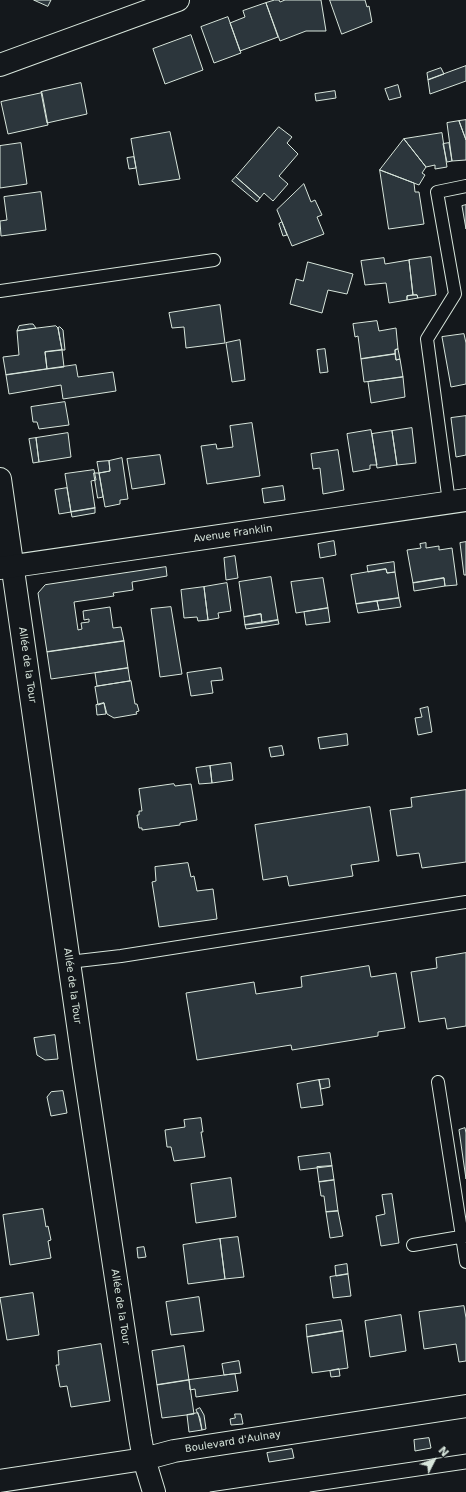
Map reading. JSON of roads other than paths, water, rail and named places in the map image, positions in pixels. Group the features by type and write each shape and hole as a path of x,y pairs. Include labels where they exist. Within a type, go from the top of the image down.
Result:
{"street":[{"path":"0,65 178,0"},
{"name":"Allée de la Tour","path":"0,478 6,567 69,962 144,1459 154,1492"},
{"name":"Avenue Franklin","path":"6,567 457,501"},
{"name":"Boulevard d'Aulnay","path":"0,1481 144,1459 174,1451 466,1406"}],"lane":[{"path":"457,501 427,339 455,294 437,192 466,186"},
{"path":"0,291 214,260"},
{"path":"69,962 121,956 466,902"},
{"path":"438,1082 464,1237 466,1262"},
{"path":"413,1245 464,1237"}],"tram line":[{"path":"210,1492 466,1454"},
{"path":"310,1492 466,1469"}]}
